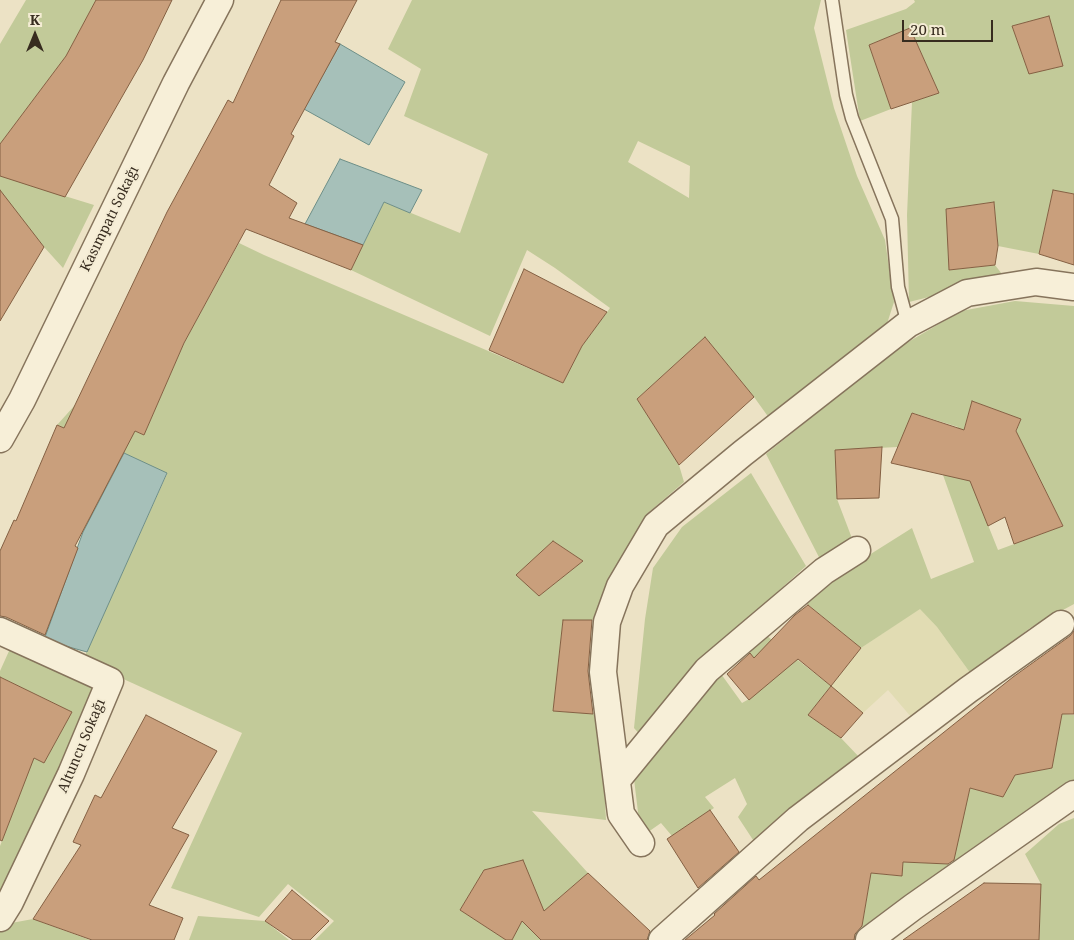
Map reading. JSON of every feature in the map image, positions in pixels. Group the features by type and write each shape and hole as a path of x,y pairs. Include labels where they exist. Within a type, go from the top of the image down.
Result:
{"street":[{"name":"Kasımpatı Sokağı","path":"0,439 22,400 176,83 220,0"},
{"path":"641,843 621,814 603,672 607,622 620,586 656,526 743,453 908,324 968,293 1036,282 1074,287"},
{"path":"617,780 706,670 824,571 857,550"},
{"path":"662,940 798,819 968,690 1061,624"},
{"name":"Altuncu Sokağı","path":"0,631 110,681 72,774 10,902 0,918"},
{"path":"870,940 1074,794"}],"lane":[{"path":"832,0 846,95 852,118 892,219 898,287 908,324"}],"shaded area":[{"path":"920,608 937,627 971,674 912,718 888,690 863,713 831,686 861,648"}],"green space":[{"path":"26,0 96,0 66,56 0,144 0,44"},
{"path":"412,0 821,0 814,28 834,108 857,176 885,240 894,302 884,333 772,422 705,337 637,399 679,465 684,482 648,513 622,564 605,620 563,620 553,711 600,714 606,820 532,811 588,873 529,927 541,940 512,940 536,892 522,860 484,870 460,910 506,940 315,940 334,921 288,884 259,917 171,888 242,733 108,672 6,924 33,919 90,940 0,940 0,846 23,786 0,741 44,763 72,712 0,677 0,671 14,640 83,660 167,474 124,453 57,425 75,405 144,435 184,343 239,243 563,383 582,346 610,308 527,250 490,336 351,270 384,202 460,233 488,154 404,116 421,69 388,49","holes":["638,141 690,166 689,198 628,162","553,541 583,561 539,596 517,575"]},
{"path":"914,0 1074,0 1074,194 1053,190 1039,254 998,246 994,202 947,209 949,270 995,265 1005,278 909,302 907,215 912,102 939,93 910,28 869,45 891,109 860,121 846,30 906,9 915,2","holes":["1049,17 1062,66 1029,73 1012,26"]},
{"path":"0,167 29,185 94,205 63,268 15,210 0,202"},
{"path":"1015,301 1074,306 1074,604 1030,628 971,674 937,627 920,609 861,648 806,603 858,562 912,528 931,579 974,562 943,475 958,427 913,413 898,447 835,450 837,499 853,541 822,563 766,454 898,348 961,311","holes":["972,401 1021,419 1001,474 1030,459 1063,526 998,550 978,500 997,492 954,464"]},
{"path":"751,473 806,566 745,621 642,737 634,728 645,619 653,568 682,527"},
{"path":"762,632 831,686 808,715 841,738 860,758 757,846 738,817 747,804 735,778 705,797 714,808 672,836 661,823 641,837 634,779 716,667 742,703 749,699 750,653 747,649"},
{"path":"1062,714 1074,715 1074,788 867,940 848,940 862,927 871,873 901,876 903,862 952,864 970,788 1003,797 1015,775 1052,768"},
{"path":"1074,818 1074,940 1039,940 1041,884 1025,854 1059,824"},
{"path":"198,916 265,921 289,940 189,940"}],"water":[{"path":"340,44 405,82 369,145 304,109"},
{"path":"340,159 422,190 410,213 384,202 363,245 305,224"},
{"path":"124,453 167,473 87,652 44,640 83,532"}],"building":[{"path":"96,0 172,0 143,60 65,197 0,176 0,144 66,56"},
{"path":"281,0 357,0 335,42 340,44 291,134 294,136 269,185 297,203 289,218 363,245 351,270 246,229 184,343 144,435 135,431 75,546 78,548 45,635 0,616 0,551 14,520 16,521 57,425 64,428 167,212 228,100 233,103"},
{"path":"1049,16 1063,66 1029,74 1012,26"},
{"path":"910,28 939,93 891,109 869,45"},
{"path":"0,190 44,247 0,321"},
{"path":"1053,190 1074,194 1074,265 1039,254"},
{"path":"994,202 998,246 995,265 949,270 946,209"},
{"path":"524,269 607,312 582,346 563,383 489,350"},
{"path":"705,337 754,397 679,465 637,399"},
{"path":"972,401 1021,419 1016,431 1063,526 1014,544 1005,517 988,526 970,481 891,463 912,413 964,430"},
{"path":"882,447 879,498 837,499 835,450"},
{"path":"553,541 583,561 539,596 516,575"},
{"path":"808,605 861,648 831,686 798,659 749,700 727,674 750,653 754,658 795,615"},
{"path":"563,620 592,620 588,671 593,714 553,711"},
{"path":"1074,631 1074,714 1062,714 1052,768 1015,775 1003,797 970,788 954,860 948,864 903,862 902,876 871,873 862,926 855,934 854,940 685,940 715,915 756,876 759,880 1013,677 1070,636"},
{"path":"0,677 72,712 44,763 34,758 2,841 0,840"},
{"path":"831,686 863,713 841,738 808,715"},
{"path":"146,715 217,751 172,828 189,835 149,905 183,918 174,940 92,940 33,919 81,845 73,842 95,795 101,798"},
{"path":"710,810 739,852 698,888 667,839"},
{"path":"523,860 544,911 588,873 650,931 647,940 541,940 522,921 512,940 506,940 460,910 484,870"},
{"path":"984,883 1041,884 1039,940 903,940"},
{"path":"292,890 329,921 310,940 293,940 265,921"}]}
